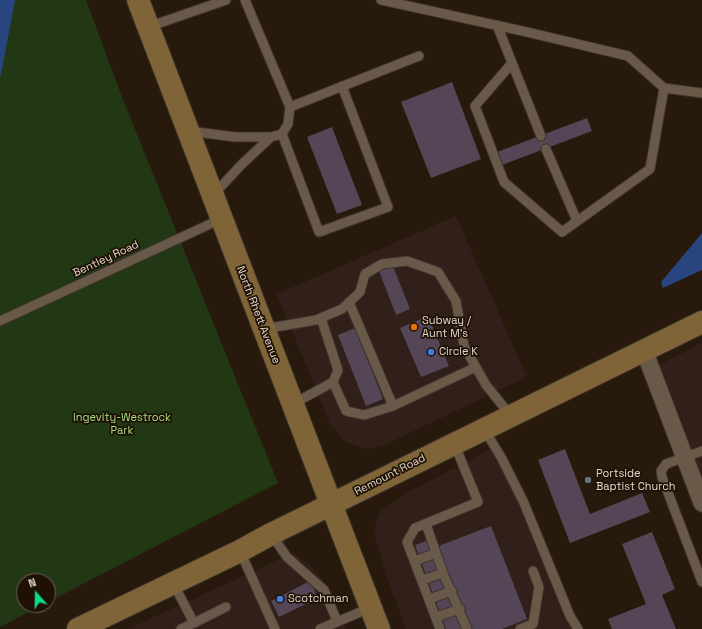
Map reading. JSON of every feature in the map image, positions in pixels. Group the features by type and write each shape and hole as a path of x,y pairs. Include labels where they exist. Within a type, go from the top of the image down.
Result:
{"main road":[{"name":"North Rhett Avenue","path":"138,0 379,629"},
{"name":"Remount Road","path":"78,629 240,551 271,534 454,443 702,322"}],"street":[{"path":"644,350 702,503"}],"lane":[{"path":"148,27 226,0"},
{"path":"188,130 235,137 271,137 282,134 288,124 290,107 245,0"},
{"path":"381,0 497,25 628,56 664,88 702,93"},
{"path":"497,25 541,136"},
{"path":"290,107 419,56"},
{"path":"512,63 475,106 504,182 562,232 650,169 664,88"},
{"path":"282,134 318,232 388,207 342,86"},
{"path":"213,195 242,164 271,137"},
{"path":"546,148 577,221"},
{"name":"Bentley Road","path":"0,321 222,219"},
{"path":"264,329 321,318 342,309 360,292 365,274 382,264 407,261 438,272 456,301 464,346 486,385 511,416"},
{"path":"349,302 393,406"},
{"path":"293,404 333,382 338,370 321,318"},
{"path":"333,382 346,411 364,415 393,406 476,367"},
{"path":"484,429 501,457 524,502 570,616 578,629"},
{"path":"440,629 407,542 415,528 478,502 454,443"},
{"path":"702,451 666,464 662,472 662,477 702,582"},
{"path":"426,524 443,573 460,609 467,629"},
{"path":"271,534 287,557 324,590 337,621"},
{"path":"240,551 275,629"},
{"path":"415,561 436,553"},
{"path":"520,629 533,624 539,587 533,570"},
{"path":"422,580 443,573"},
{"path":"173,582 194,623"},
{"path":"429,600 452,591"},
{"path":"181,629 226,607"},
{"path":"320,629 370,608"},
{"path":"436,617 460,609"}],"shaded area":[{"path":"456,216 527,377 382,446 369,449 346,442 330,424 277,294"},
{"path":"702,343 702,503 651,369"},
{"path":"495,447 581,629 406,629 387,578 374,533 377,520 382,510 410,491"},
{"path":"293,553 309,564 328,586 346,629 128,629"}],"green space":[{"name":"Ingevity-Westrock Park","path":"0,0 86,0 122,97 278,483 56,598 56,573 16,573 16,613 27,613 0,627"}],"water":[{"path":"0,0 15,0 1,75 0,75"},
{"path":"702,233 702,270 663,288 661,282"}],"building":[{"path":"452,82 481,159 431,178 401,102"},
{"path":"587,118 592,131 502,165 497,152"},
{"path":"332,127 362,205 337,214 307,137"},
{"path":"393,266 410,309 396,315 379,271"},
{"path":"428,316 449,366 421,377 400,328"},
{"path":"355,328 383,399 366,406 338,335"},
{"name":"Portside Baptist Church","path":"565,449 590,514 642,493 650,512 570,543 538,460"},
{"path":"491,526 527,619 502,629 470,629 436,547"},
{"path":"652,532 675,589 662,595 676,629 612,629 608,619 646,604 622,544"},
{"path":"431,539 464,628 462,629 446,629 415,545"},
{"path":"310,581 318,598 279,617 271,601"}],"place":[{"name":"Subway / Aunt M's","path":"414,327"},
{"name":"Circle K","path":"431,352"},
{"name":"Portside Baptist Church","path":"588,480"},
{"name":"Scotchman","path":"280,599"}]}
